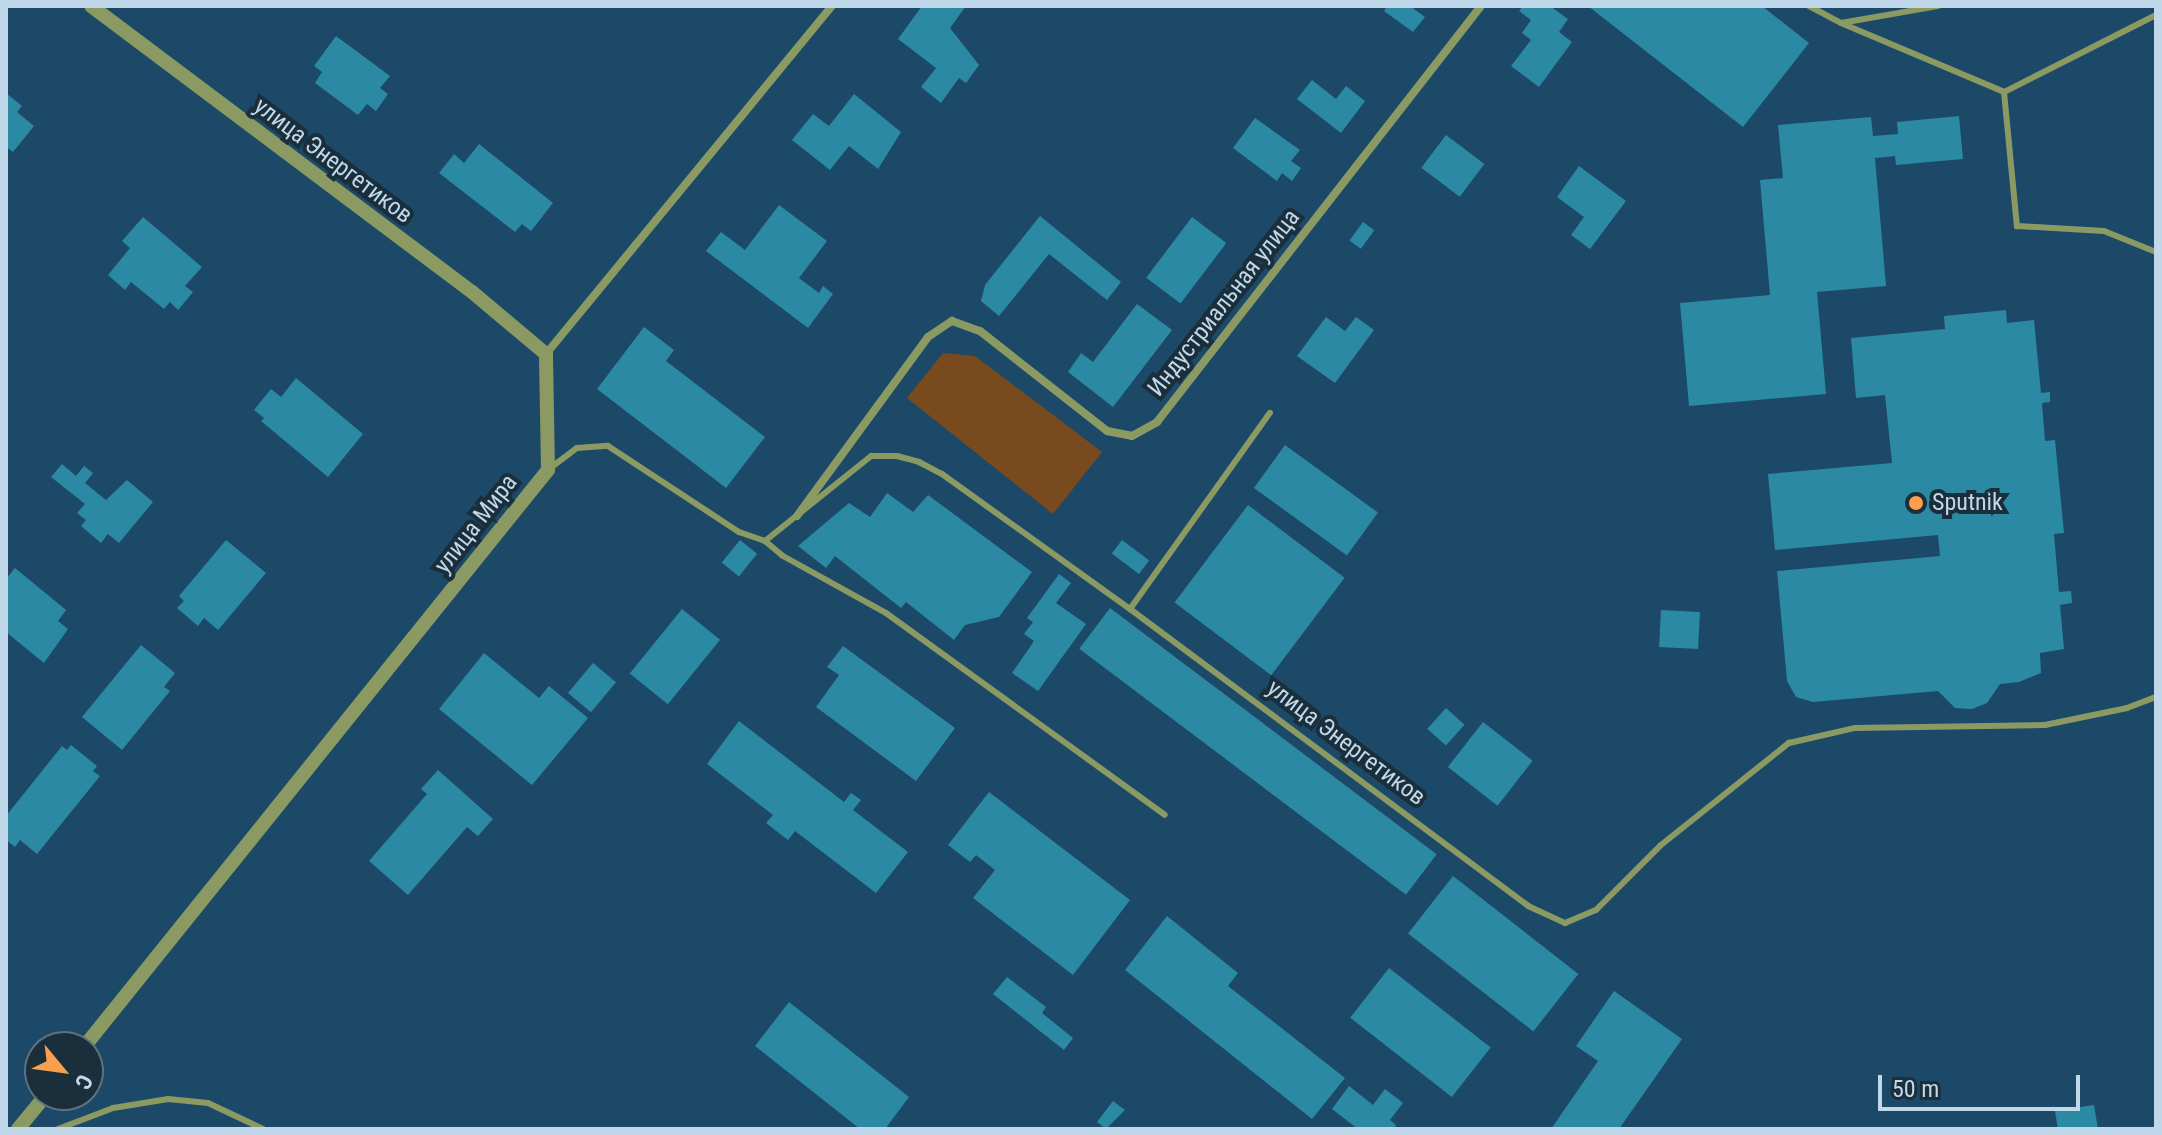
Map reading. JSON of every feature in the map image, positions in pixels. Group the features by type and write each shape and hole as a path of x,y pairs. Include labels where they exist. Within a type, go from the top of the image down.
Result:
{"street":[{"name":"улица Энергетиков","path":"91,6 472,292 546,354"},
{"path":"546,354 832,6"},
{"name":"Индустриальная улица","path":"797,516 928,337 952,321 980,331 1107,431 1132,436 1157,422 1481,6"},
{"name":"улица Мира","path":"97,1031 548,470 546,354"},
{"path":"18,1129 33,1111"}],"lane":[{"path":"1809,6 1841,23 2004,92 2156,15"},
{"path":"1841,23 1938,6"},
{"path":"2004,92 2017,226 2104,231 2156,252"},
{"path":"1130,609 1270,413"},
{"path":"548,470 577,448 608,446 739,532 765,541 783,556 886,613 1165,815"},
{"name":"улица Энергетиков","path":"765,541 871,456 897,456 919,462 942,474 1130,609 1528,906 1565,923 1596,910 1661,845 1789,743 1855,728 2045,725 2127,708 2156,697"},
{"path":"58,1129 113,1108 168,1099 208,1103 263,1129"}],"shaded area":[{"path":"943,353 975,356 1102,452 1053,514 907,398"}],"building":[{"path":"922,6 966,6 950,28 979,65 966,83 959,78 941,103 921,87 936,68 898,39"},
{"path":"1387,6 1410,6 1425,17 1413,32 1384,11"},
{"path":"1523,6 1550,6 1568,19 1559,32 1572,42 1539,87 1511,66 1531,40 1522,33 1531,20 1519,11"},
{"path":"1588,6 1762,6 1809,43 1743,127"},
{"path":"336,36 390,76 380,88 388,94 376,111 367,104 358,115 315,83 322,72 314,66"},
{"path":"1312,80 1336,99 1346,86 1365,101 1341,133 1297,99"},
{"path":"6,93 22,106 17,112 34,126 13,152 6,147"},
{"path":"854,94 901,132 878,169 849,146 830,170 792,140 813,114 829,126"},
{"path":"1959,116 1963,159 1896,165 1895,156 1875,158 1886,286 1817,292 1826,394 1689,406 1680,303 1770,295 1760,180 1783,178 1778,125 1871,117 1873,136 1898,134 1897,122"},
{"path":"1255,118 1300,150 1291,161 1301,168 1292,181 1282,173 1277,181 1233,148"},
{"path":"1446,135 1484,164 1460,197 1421,168"},
{"path":"479,144 553,203 531,231 522,224 515,232 439,173 454,154 464,163"},
{"path":"1579,166 1626,201 1590,249 1571,235 1584,217 1557,197"},
{"path":"779,205 827,241 799,278 819,293 823,286 833,294 808,328 706,251 721,232 745,250"},
{"path":"1040,216 1121,282 1107,300 1049,254 999,316 981,301 985,285"},
{"path":"143,217 202,267 185,286 193,292 178,310 170,302 164,309 131,282 125,290 108,275 130,248 122,241"},
{"path":"1192,217 1226,243 1181,304 1146,278"},
{"path":"1363,222 1374,230 1361,249 1349,241"},
{"path":"1137,304 1172,330 1113,407 1068,372 1081,353 1093,362"},
{"name":"Sputnik","path":"2006,310 2007,323 2034,320 2041,393 2050,392 2050,402 2042,403 2045,441 2055,440 2064,533 2054,534 2059,592 2071,591 2072,603 2060,605 2064,649 2040,653 2041,673 2019,682 2000,684 1987,703 1972,709 1955,708 1938,691 1813,702 1796,697 1787,681 1777,571 1940,556 1938,535 1775,550 1768,474 1892,463 1885,395 1856,398 1851,338 1945,329 1944,316"},
{"path":"1326,317 1345,331 1356,317 1374,330 1335,383 1297,356"},
{"path":"644,327 674,350 666,361 765,437 726,488 597,389"},
{"path":"296,378 363,434 328,477 261,421 264,418 254,410 271,389 281,397"},
{"path":"1285,445 1378,513 1347,555 1254,488"},
{"path":"62,464 76,476 84,466 93,473 85,483 106,500 127,480 153,502 119,543 108,534 101,543 81,526 86,520 77,513 85,504 51,477"},
{"path":"887,493 913,512 928,495 1032,572 999,617 965,625 954,640 906,602 901,608 835,556 826,568 798,546 849,503 870,517"},
{"path":"1248,505 1345,578 1271,675 1175,602"},
{"path":"226,540 266,573 218,630 204,618 198,626 177,608 184,601 179,596"},
{"path":"740,540 757,554 739,576 722,563"},
{"path":"1122,540 1149,560 1139,574 1112,554"},
{"path":"15,568 66,610 58,621 68,629 44,663 6,632 6,579"},
{"path":"1059,574 1071,583 1056,603 1086,624 1038,691 1012,673 1034,641 1024,634 1033,622 1027,618"},
{"path":"1110,608 1437,854 1406,895 1079,649"},
{"path":"682,609 720,640 668,704 630,674"},
{"path":"1661,610 1700,612 1698,649 1659,647"},
{"path":"141,645 175,673 164,687 170,691 122,750 82,717"},
{"path":"843,646 955,728 916,781 816,707 839,675 827,667"},
{"path":"484,653 539,698 549,686 588,718 532,785 439,709"},
{"path":"593,663 616,682 591,712 568,693"},
{"path":"1446,708 1465,725 1446,746 1427,729"},
{"path":"739,721 844,802 851,793 861,800 853,810 908,852 876,893 795,831 788,840 766,823 773,815 707,764"},
{"path":"1483,722 1533,761 1498,806 1448,767"},
{"path":"71,745 97,766 93,771 100,776 37,854 20,840 15,847 6,840 6,816 62,746 67,750"},
{"path":"438,770 493,819 478,836 467,827 408,895 369,861 427,794 421,789"},
{"path":"989,792 1130,900 1073,975 973,898 995,870 976,855 970,862 948,845"},
{"path":"1453,876 1578,974 1533,1031 1408,934"},
{"path":"1167,916 1238,973 1228,986 1345,1078 1312,1119 1125,970"},
{"path":"1389,968 1491,1047 1452,1097 1350,1018"},
{"path":"1007,977 1046,1007 1042,1013 1073,1038 1064,1050 993,994"},
{"path":"1614,991 1682,1039 1619,1129 1551,1129 1598,1061 1576,1046"},
{"path":"789,1002 909,1097 885,1129 860,1129 755,1046"},
{"path":"1349,1086 1373,1105 1385,1089 1403,1103 1390,1120 1396,1125 1394,1129 1358,1129 1332,1109"},
{"path":"1113,1101 1125,1110 1106,1129 1097,1122"},
{"path":"2094,1105 2098,1129 2058,1129 2055,1111"}],"place":[{"name":"Sputnik","path":"1916,503"}]}
